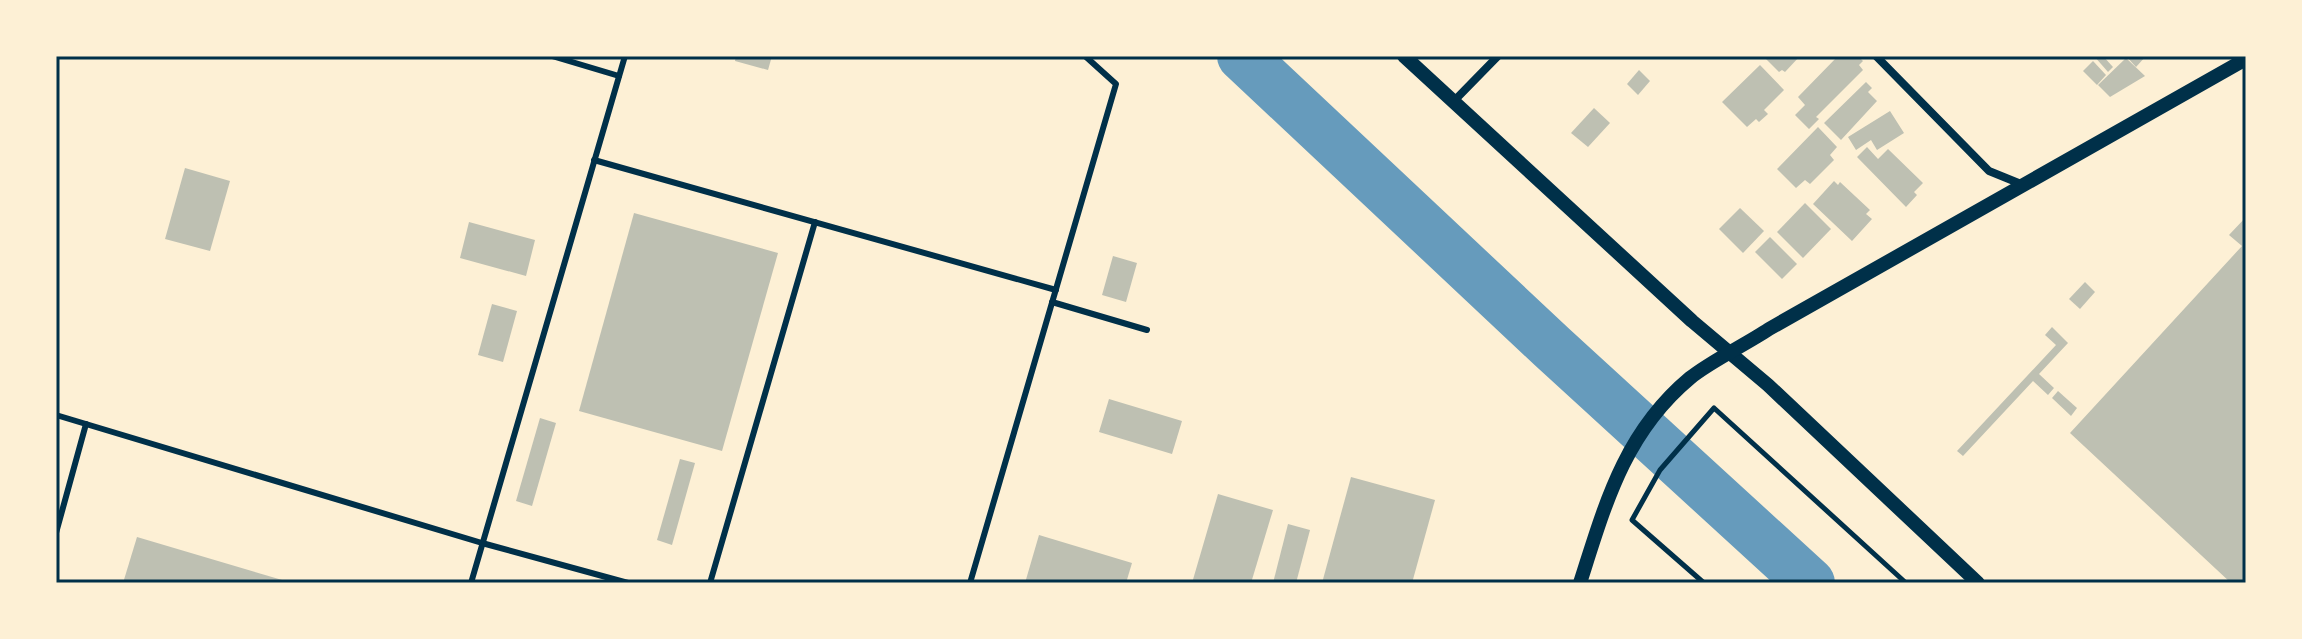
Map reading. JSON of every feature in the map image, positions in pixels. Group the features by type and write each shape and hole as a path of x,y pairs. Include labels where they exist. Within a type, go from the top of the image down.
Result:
{"street":[{"path":"1404,56 1692,321 1779,395 1978,583"},
{"path":"1453,102 1498,56"},
{"path":"1876,56 1989,171 2021,184"},
{"path":"1580,583 1612,486 1626,455 1680,387 1693,376 2021,184 2246,59"}],"lane":[{"path":"552,56 619,76"},
{"path":"471,583 625,56"},
{"path":"970,583 1116,84 1085,56"},
{"path":"594,160 1056,290"},
{"path":"710,583 815,222"},
{"path":"1052,302 1147,330"},
{"path":"56,415 482,543 628,583"},
{"path":"56,533 86,424"}],"path":[{"path":"1704,583 1632,520 1660,470 1714,408 1906,583"}],"building":[{"path":"736,56 772,56 768,70 735,61"},
{"path":"1763,56 1800,56 1785,72 1779,72"},
{"path":"1838,56 1858,56 1863,61 1859,65 1863,70 1816,117 1819,119 1809,129 1795,115 1805,105 1798,97"},
{"path":"2094,56 2103,56 2113,67 2108,72"},
{"path":"2126,56 2146,56 2136,67"},
{"path":"2126,58 2145,76 2110,97 2098,85"},
{"path":"2093,61 2106,75 2097,85 2083,71"},
{"path":"1760,65 1784,90 1764,110 1768,114 1747,127 1722,102"},
{"path":"1639,70 1650,81 1638,95 1627,84"},
{"path":"1866,82 1872,88 1868,92 1877,101 1841,140 1824,123"},
{"path":"1594,108 1610,123 1588,147 1571,133"},
{"path":"1890,111 1904,133 1877,150 1871,140 1856,150 1848,137"},
{"path":"1818,127 1837,147 1830,155 1834,160 1810,184 1805,180 1796,188 1777,169"},
{"path":"1867,147 1878,159 1888,149 1923,183 1906,207 1857,157"},
{"path":"185,168 230,181 210,251 165,239"},
{"path":"1834,181 1838,185 1840,182 1870,210 1866,214 1872,219 1852,241 1813,204"},
{"path":"1805,203 1831,229 1803,258 1777,232"},
{"path":"1740,208 1764,231 1743,253 1719,229"},
{"path":"634,213 778,253 722,451 579,411"},
{"path":"2246,217 2246,583 2231,583 2070,433 2242,246 2229,235"},
{"path":"469,222 535,240 526,276 460,258"},
{"path":"1770,237 1797,264 1782,279 1755,252"},
{"path":"1113,256 1137,263 1126,302 1102,295"},
{"path":"2085,282 2095,292 2080,309 2069,299"},
{"path":"492,304 517,311 503,362 478,355"},
{"path":"2052,327 2068,343 2039,374 2054,388 2048,395 2033,381 1963,456 1957,451 2056,345 2045,335"},
{"path":"2058,391 2077,408 2071,416 2052,398"},
{"path":"1109,399 1182,421 1172,454 1099,432"},
{"path":"540,418 556,423 532,506 516,501"},
{"path":"680,459 695,463 672,545 657,540"},
{"path":"1351,477 1435,500 1412,583 1322,583"},
{"path":"1218,494 1273,510 1251,583 1192,583"},
{"path":"1288,524 1310,530 1296,583 1273,583"},
{"path":"1039,535 1132,563 1126,583 1025,583"},
{"path":"137,537 289,582 289,583 123,583"}],"waterway":[{"path":"1242,56 1552,347 1810,583"}]}
